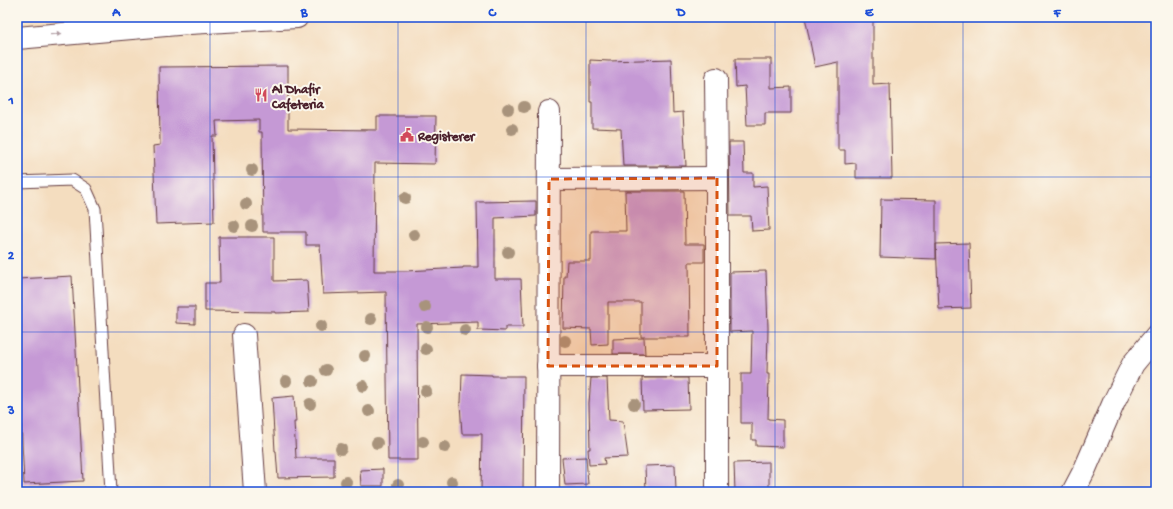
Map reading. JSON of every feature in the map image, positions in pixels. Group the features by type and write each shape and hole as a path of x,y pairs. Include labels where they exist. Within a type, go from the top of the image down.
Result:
{"street":[{"path":"17,38 189,20 298,17"},
{"path":"716,79 717,492"},
{"path":"548,492 549,112"},
{"path":"549,179 717,178"},
{"path":"244,336 255,492"},
{"path":"1073,492 1133,364 1156,336"},
{"path":"548,366 717,366"}],"lane":[{"path":"17,182 72,180 86,189 95,209 111,492"}],"highlighted area":[{"path":"717,178 717,366 548,366 549,179"}],"building":[{"path":"805,17 873,17 873,85 890,84 892,178 856,178 856,163 845,164 845,150 838,150 838,62 815,67"},
{"path":"671,59 673,113 683,112 686,166 623,166 621,129 592,128 592,102 590,102 590,60 609,61"},
{"path":"735,59 771,59 771,88 791,87 791,113 765,113 765,125 747,125 745,86 736,87"},
{"path":"288,66 288,129 377,130 377,116 436,116 435,164 375,163 374,271 406,271 478,267 477,202 536,201 536,216 495,218 495,279 521,279 523,327 505,327 505,331 478,330 478,322 417,324 418,460 388,460 386,292 323,294 320,245 306,245 306,232 263,232 262,132 259,132 259,120 216,121 217,136 212,136 214,222 156,224 153,146 160,145 159,67"},
{"path":"729,142 743,142 744,173 753,173 753,187 767,186 769,230 752,231 751,216 730,216"},
{"path":"625,191 684,191 685,244 704,244 704,262 689,262 690,337 641,337 641,302 608,302 608,344 592,345 591,329 563,328 564,276 566,276 567,261 591,261 591,231 626,231"},
{"path":"881,199 936,200 936,259 880,257"},
{"path":"219,237 274,237 274,281 307,280 309,312 275,313 205,311 205,283 220,283"},
{"path":"969,243 971,308 939,309 936,244"},
{"path":"766,271 768,328 767,374 769,374 768,419 783,420 783,447 756,446 756,440 752,440 752,423 741,423 741,374 751,374 752,331 730,332 730,272"},
{"path":"72,276 83,481 24,484 21,420 17,421 17,279"},
{"path":"176,307 195,307 195,324 176,323"},
{"path":"644,338 645,354 613,354 613,339"},
{"path":"462,374 524,376 523,492 481,492 482,434 462,434 460,403"},
{"path":"591,378 607,378 609,420 623,421 628,457 604,458 605,464 589,465 589,403"},
{"path":"642,378 688,378 689,409 643,410"},
{"path":"294,396 296,458 334,458 334,477 278,478 272,398"},
{"path":"586,457 588,484 565,485 562,458"},
{"path":"769,462 769,491 735,492 734,463"},
{"path":"675,465 676,491 646,492 645,466"},
{"path":"383,469 383,486 361,486 360,470"}],"place":[{"name":"Al Dhafir Cafeteria","path":"261,95"},
{"name":"Registerer","path":"407,135"}]}
